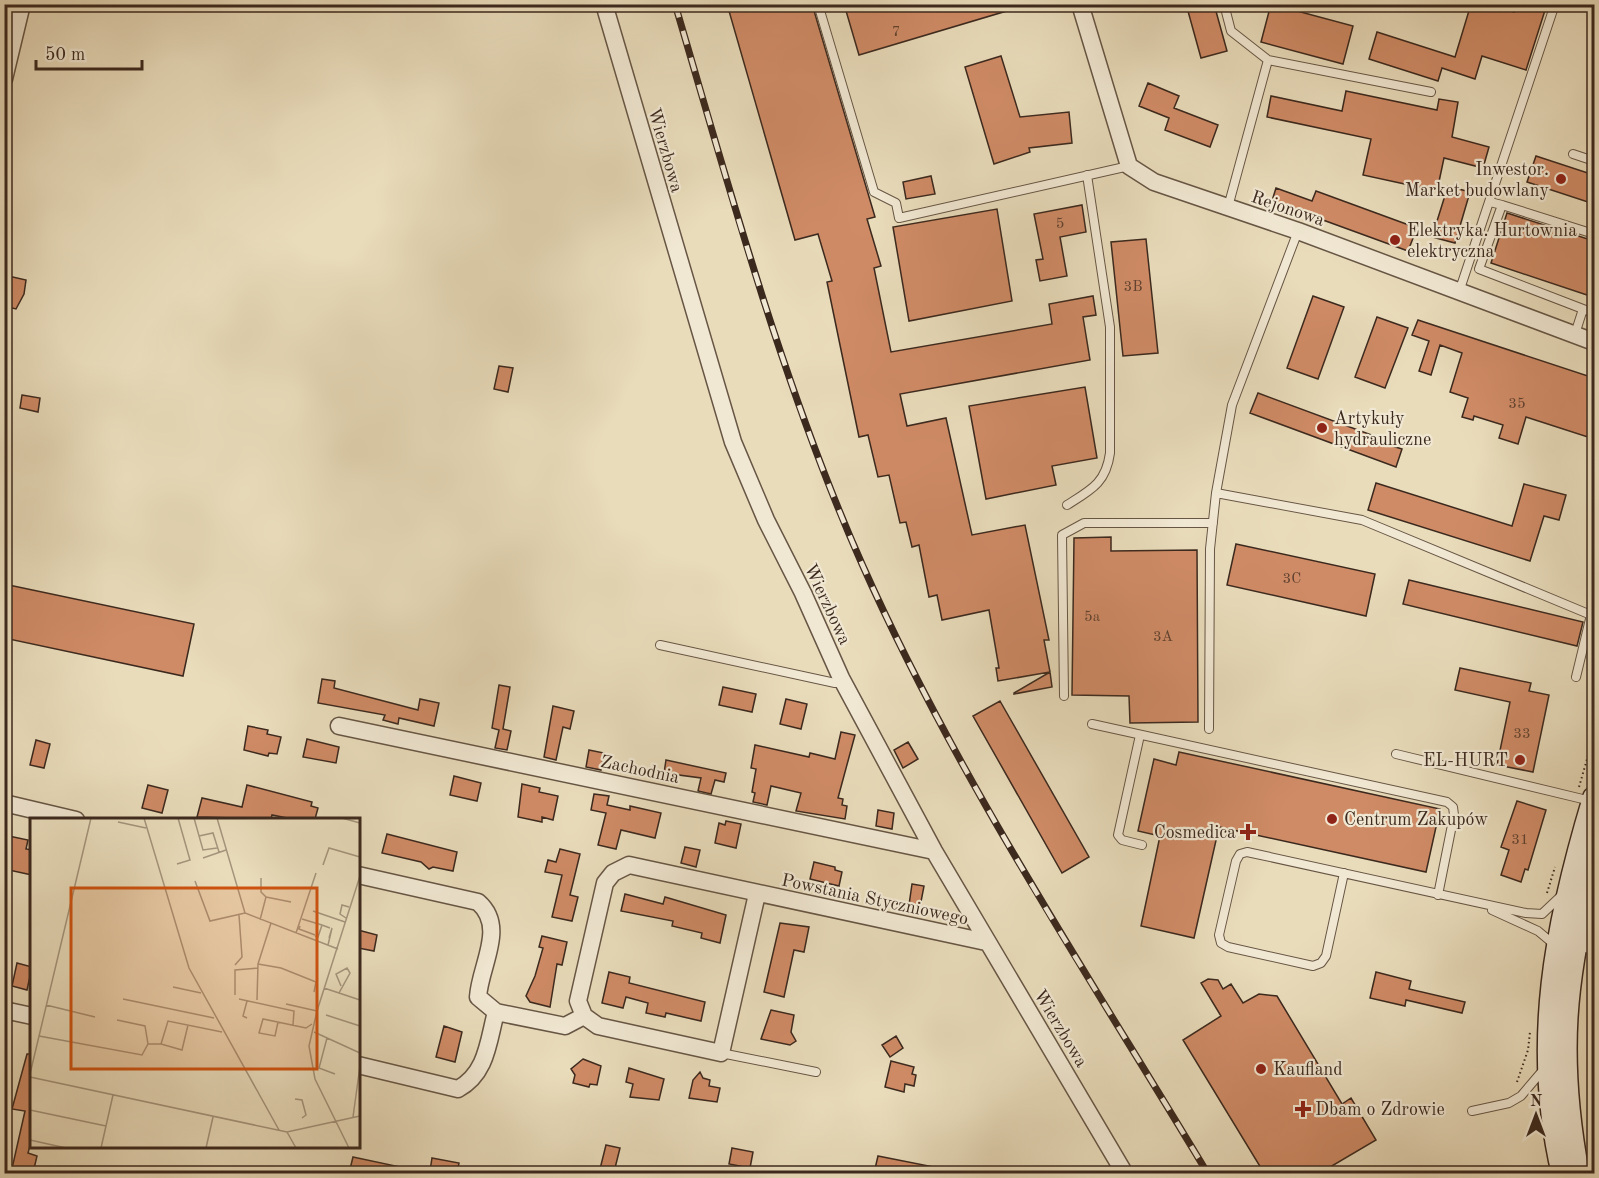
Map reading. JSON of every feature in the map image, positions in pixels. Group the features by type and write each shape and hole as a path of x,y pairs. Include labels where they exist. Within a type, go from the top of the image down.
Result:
{"main road":[{"path":"1563,1173 1553,1121 1548,1064 1548,1007 1575,944 1570,884 1594,800"},
{"path":"1578,1173 1567,1104 1564,1052 1567,992 1575,944 1594,862"}],"street":[{"path":"4,79 22,4"},
{"name":"Wierzbowa","path":"604,4 733,442 766,520 803,593 843,683 934,850 986,942 1125,1173"},
{"path":"1080,4 1129,166"},
{"name":"Rejonowa","path":"1129,166 1154,182 1298,231 1594,342"},
{"name":"Zachodnia","path":"339,726 934,850"},
{"path":"4,803 72,818"},
{"name":"Powstania Styczniowego","path":"584,1016 578,1002 605,883 613,873 629,865 986,942"},
{"path":"360,875 478,902 486,909 493,929 478,998 496,1012 565,1026 584,1016 598,1026 721,1053"},
{"name":"Powstania Styczniowego","path":"721,1053 757,894"},
{"path":"4,1010 30,1016"},
{"path":"360,1065 458,1089 471,1082 480,1072 496,1012"}],"lane":[{"path":"818,4 874,192 896,203 899,218 1129,166"},
{"path":"1224,4 1232,31 1268,60 1431,92"},
{"path":"1459,293 1555,4"},
{"path":"1228,207 1268,60"},
{"path":"1573,154 1594,161"},
{"path":"1067,505 1096,487 1108,469 1110,453 1110,327 1087,175"},
{"path":"1490,202 1594,234"},
{"path":"1502,205 1479,269 1594,313"},
{"path":"1209,729 1213,523 1216,493 1233,405 1298,231"},
{"path":"1575,334 1583,309"},
{"path":"1216,493 1362,520 1591,615 1576,677"},
{"path":"1064,696 1062,535 1084,524 1213,523"},
{"path":"660,645 843,683"},
{"path":"1092,724 1447,802 1453,807 1454,815 1438,895"},
{"path":"1140,735 1118,835 1122,840 1142,845"},
{"path":"1396,754 1594,800"},
{"path":"1344,873 1326,956 1321,963 1313,966 1228,947 1221,943 1219,935 1236,861 1243,852 1251,852 1344,873 1478,904 1542,914 1556,903 1570,884"},
{"path":"1478,904 1538,931 1575,944"},
{"path":"721,1053 816,1072"},
{"path":"1472,1111 1509,1103 1521,1096 1548,1064"}],"building":[{"path":"727,4 812,4 875,217 867,219 881,266 874,268 891,352 1052,324 1049,304 1093,296 1096,315 1083,317 1090,360 900,394 907,426 946,418 972,535 1025,525 1049,640 1044,640 1050,672 998,681 996,668 999,668 989,610 942,620 937,595 929,597 919,545 912,547 906,522 900,523 889,475 878,477 868,435 859,437 827,282 832,281 818,234 795,240"},
{"path":"844,4 1020,4 1020,7 859,55"},
{"path":"1186,4 1214,4 1227,51 1201,58"},
{"path":"1271,4 1353,26 1343,64 1261,42"},
{"path":"1471,4 1491,4 1514,12 1516,4 1547,4 1526,70 1482,56 1475,79 1442,68 1438,81 1369,59 1377,32 1455,57"},
{"path":"1001,56 1020,117 1069,112 1072,143 1029,148 1030,152 994,164 965,67"},
{"path":"1148,83 1179,96 1174,108 1218,125 1210,147 1165,130 1169,118 1139,106"},
{"path":"1346,91 1437,110 1439,99 1458,102 1452,137 1489,147 1483,168 1444,158 1437,191 1363,175 1371,139 1267,117 1271,96 1342,111"},
{"name":"Inwestor. Market budowlany","path":"1536,156 1594,175 1594,204 1527,182"},
{"path":"931,176 935,194 906,199 903,182"},
{"path":"1448,186 1470,192 1455,243 1432,237"},
{"path":"1276,188 1312,201 1316,191 1417,228 1408,251 1301,212 1300,214 1271,204"},
{"path":"1082,205 1086,232 1060,237 1067,276 1040,281 1036,260 1043,259 1034,214"},
{"path":"997,209 1012,301 909,321 893,227"},
{"path":"1507,213 1594,241 1594,281 1590,296 1491,263"},
{"path":"1146,239 1158,353 1123,356 1111,242"},
{"path":"4,275 26,280 24,294 16,309 4,306"},
{"path":"1313,296 1344,307 1318,379 1287,368"},
{"path":"1377,317 1408,328 1385,388 1355,377"},
{"path":"1418,320 1594,378 1594,439 1526,417 1518,444 1499,438 1503,425 1474,416 1473,420 1462,417 1468,398 1450,392 1462,353 1440,345 1431,375 1419,371 1429,341 1412,335"},
{"path":"499,366 513,368 508,392 494,389"},
{"path":"1085,387 1097,458 1052,466 1056,485 986,499 969,406"},
{"name":"Artykuły hydrauliczne","path":"1258,393 1393,443 1392,446 1402,449 1396,467 1250,413"},
{"path":"22,395 40,398 38,412 20,408"},
{"path":"1376,483 1512,526 1524,484 1566,495 1559,520 1544,516 1530,561 1368,510"},
{"path":"1111,537 1111,551 1197,550 1198,722 1130,723 1129,696 1072,695 1074,538"},
{"path":"1236,544 1375,574 1366,616 1227,585"},
{"path":"1409,580 1583,622 1577,646 1403,604"},
{"path":"4,584 194,624 183,676 4,638"},
{"path":"1460,668 1531,683 1529,691 1549,695 1533,772 1497,765 1510,702 1455,690"},
{"path":"1050,672 1052,687 1014,694 1014,693"},
{"path":"322,679 335,681 334,688 418,710 420,699 439,703 434,726 399,718 398,724 383,720 385,715 318,703"},
{"path":"499,685 510,687 503,729 511,731 507,750 495,748 499,730 492,728"},
{"path":"723,687 756,694 752,712 719,705"},
{"path":"786,699 807,704 801,729 780,724"},
{"path":"1000,701 1089,857 1062,873 973,716"},
{"path":"553,706 574,711 570,729 563,727 556,760 544,757"},
{"path":"248,726 268,730 267,734 281,737 277,754 269,753 268,756 244,750"},
{"path":"841,732 855,735 838,798 843,799 842,805 847,806 845,819 796,811 801,793 771,786 767,805 753,802 755,793 752,792 756,769 751,768 755,745 809,757 810,753 835,759"},
{"path":"307,739 339,747 336,763 303,757"},
{"path":"36,740 50,744 44,768 30,765"},
{"path":"908,742 918,759 903,768 894,750"},
{"path":"589,750 604,753 601,770 586,767"},
{"path":"1179,752 1440,809 1426,872 1219,827 1194,938 1141,926 1160,836 1138,831 1154,759 1176,765"},
{"path":"666,760 726,773 724,782 715,780 711,794 698,791 701,778 664,773"},
{"path":"454,776 481,783 477,801 450,795"},
{"path":"522,784 540,788 539,792 558,796 553,820 542,817 542,822 518,817"},
{"path":"148,785 168,790 162,813 142,808"},
{"path":"247,785 312,802 311,806 318,808 315,818 287,818 272,815 271,818 197,817 202,798 242,807"},
{"path":"594,794 609,796 607,805 630,810 630,806 661,813 655,838 621,830 616,849 598,845 606,813 591,810"},
{"path":"1517,801 1546,810 1528,870 1525,869 1521,882 1501,875 1509,850 1501,847"},
{"path":"878,810 894,813 892,829 876,826"},
{"path":"726,821 741,824 736,848 715,843 719,823 725,825"},
{"path":"387,834 457,852 453,871 433,867 429,869 421,862 382,853"},
{"path":"4,835 28,840 26,849 30,850 30,875 4,869"},
{"path":"685,847 700,850 696,867 681,863"},
{"path":"560,849 580,854 570,895 578,897 572,921 552,917 562,875 545,872 548,860 556,862"},
{"path":"814,862 835,867 835,870 842,872 839,886 810,879"},
{"path":"912,884 924,886 920,907 909,905"},
{"path":"625,894 663,904 665,897 726,915 720,943 701,938 702,933 672,926 673,921 621,911"},
{"path":"780,923 809,927 804,952 794,950 784,997 764,992"},
{"path":"360,931 377,935 374,951 360,948"},
{"path":"542,936 567,942 562,965 557,964 550,1007 530,1002 526,996 535,976 543,948 539,947"},
{"path":"17,963 30,966 27,990 12,986"},
{"path":"609,972 630,977 629,983 705,1002 701,1021 666,1013 665,1017 646,1013 648,1003 626,997 623,1008 602,1003"},
{"path":"1376,972 1411,981 1409,989 1465,1002 1462,1013 1406,1000 1405,1006 1370,998"},
{"name":"Kaufland","path":"1208,979 1218,980 1223,989 1231,984 1243,1003 1259,994 1277,996 1342,1104 1351,1098 1376,1140 1320,1173 1264,1173 1183,1040 1221,1016 1201,983"},
{"path":"771,1010 794,1015 791,1032 796,1041 790,1045 761,1039"},
{"path":"444,1026 462,1032 455,1062 436,1057"},
{"path":"896,1036 903,1048 890,1057 882,1045"},
{"path":"27,1054 30,1054 30,1146 28,1153 37,1156 33,1173 11,1173 25,1111 12,1109"},
{"path":"583,1059 601,1066 597,1085 590,1084 589,1087 573,1083 575,1075 571,1069"},
{"path":"891,1061 914,1067 912,1074 916,1075 914,1086 905,1084 904,1092 885,1087"},
{"path":"629,1068 664,1079 659,1100 630,1097 633,1084 626,1082"},
{"path":"700,1072 703,1078 710,1080 709,1086 720,1088 717,1102 689,1098 693,1080"},
{"path":"606,1145 620,1148 614,1172 600,1169"},
{"path":"732,1148 753,1152 750,1168 729,1164"},
{"path":"878,1156 939,1168 938,1173 874,1173"},
{"path":"353,1157 405,1168 405,1173 349,1173"},
{"path":"432,1158 459,1163 457,1173 430,1171"}],"railway":[{"path":"675,4 782,358 833,496 862,564 899,643 982,798 1071,950 1208,1174"}],"place":[{"name":"Inwestor. Market budowlany","path":"1561,179"},
{"name":"Elektryka. Hurtownia elektryczna","path":"1395,240"},
{"name":"Artykuły hydrauliczne","path":"1322,428"},
{"name":"EL-HURT","path":"1520,760"},
{"name":"Centrum Zakupów","path":"1332,819"},
{"name":"Cosmedica","path":"1248,832"},
{"name":"Kaufland","path":"1261,1069"},
{"name":"Dbam o Zdrowie","path":"1303,1109"}]}
